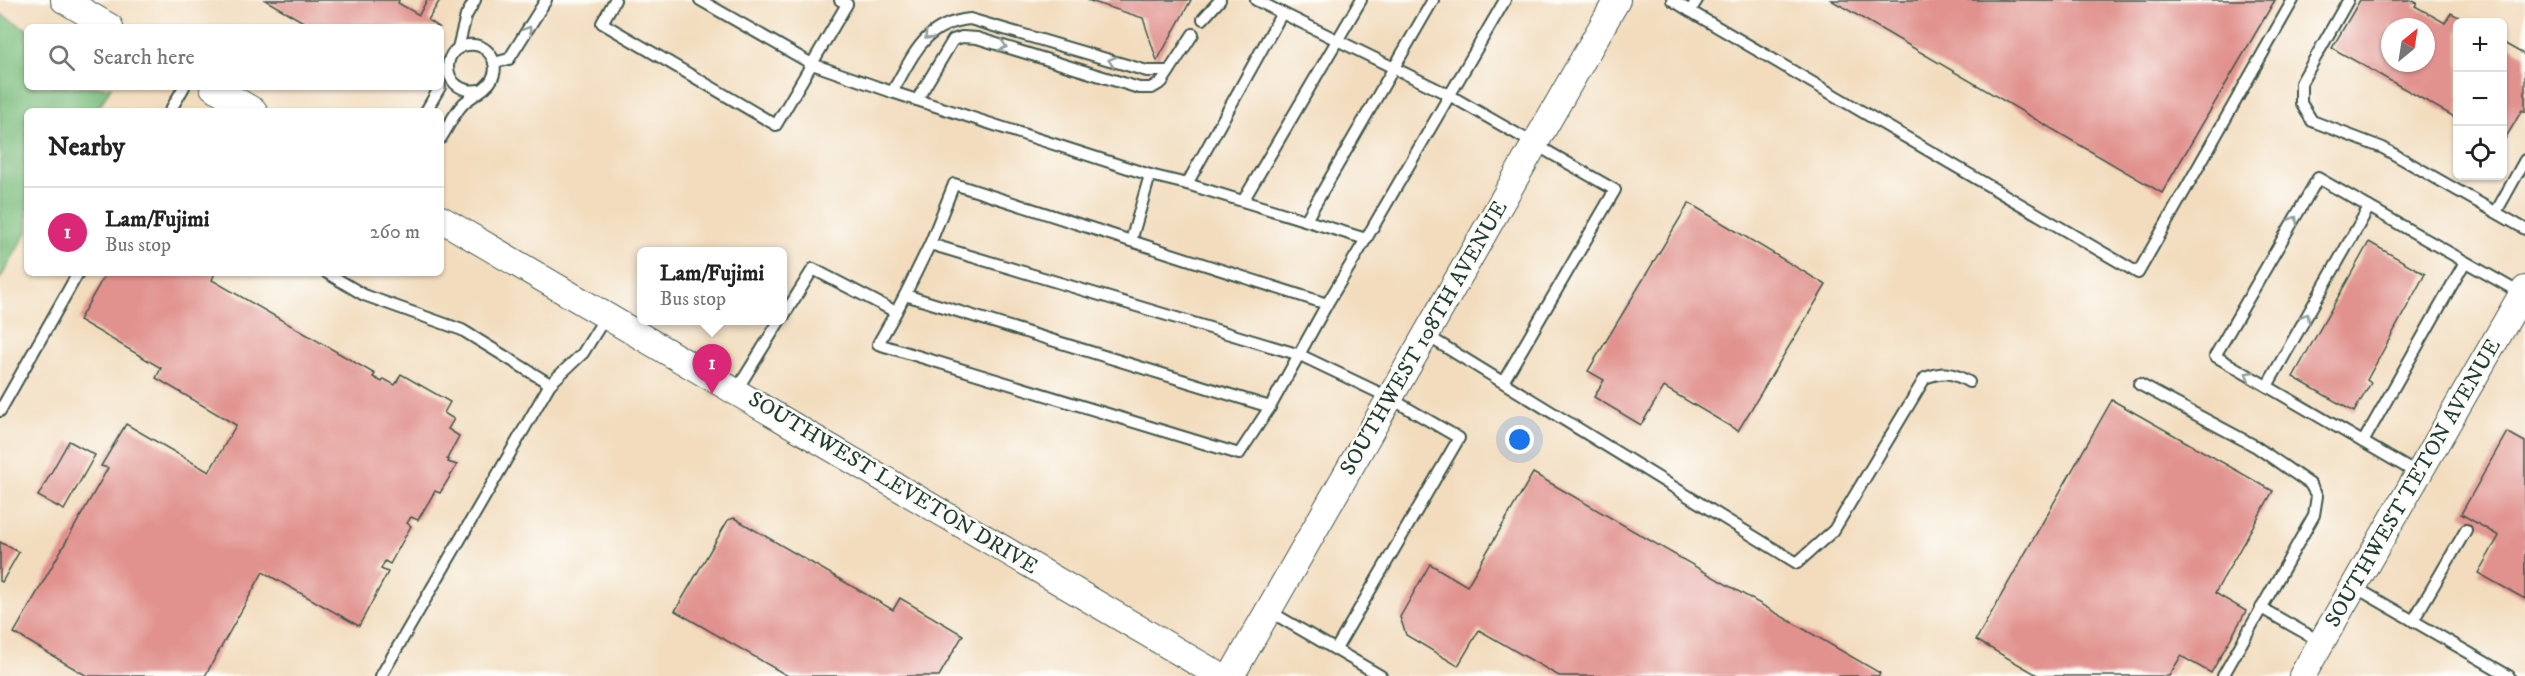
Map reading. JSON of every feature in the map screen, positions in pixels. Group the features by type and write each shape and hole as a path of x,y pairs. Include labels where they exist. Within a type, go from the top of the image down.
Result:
{"street":[{"path":"64,0 105,24"},
{"name":"SOUTHWEST 108TH AVENUE","path":"1231,676 1617,0"},
{"path":"218,90 249,108"},
{"name":"SOUTHWEST LEVETON DRIVE","path":"444,221 1220,676"},
{"name":"SOUTHWEST TETON AVENUE","path":"2302,676 2523,297"}],"lane":[{"path":"444,78 448,71 450,57 458,48 466,16 475,0"},
{"path":"494,63 509,59 546,0"},
{"path":"615,0 602,24 776,125 847,4 840,0"},
{"path":"700,0 812,64 1150,175 1187,183 1365,239"},
{"path":"1203,19 1220,0"},
{"path":"1256,0 1449,95 1615,190 1503,381"},
{"path":"1243,201 1361,0"},
{"path":"1306,220 1433,0"},
{"path":"1327,304 954,184 930,244 878,344 1239,454 1300,355 1327,304 1505,0"},
{"path":"1672,0 2138,273 2293,0"},
{"path":"1690,11 1697,0"},
{"path":"2348,0 2301,83 2301,103 2312,121 2383,148 2525,229"},
{"path":"1187,183 1282,13"},
{"path":"892,92 923,40 932,30 946,23 970,19 1147,71 1169,71"},
{"path":"917,100 953,40 962,37 977,38 1139,88 1152,88 1162,82 1193,34"},
{"path":"444,133 462,105 492,81 494,74 494,63 490,54 481,46 470,44 458,48"},
{"path":"448,71 450,79 458,88 469,92 480,90"},
{"path":"172,108 182,90"},
{"path":"428,108 438,90"},
{"path":"2496,212 2525,160"},
{"path":"1131,241 1150,175"},
{"path":"2418,474 2216,356 2318,178 2523,297"},
{"path":"2266,386 2368,207"},
{"path":"930,244 1300,355 1390,398 1459,438 1336,649"},
{"path":"2363,442 2465,262"},
{"path":"787,310 813,269 896,312"},
{"path":"0,411 76,276"},
{"path":"332,276 364,294 462,330 550,384"},
{"path":"905,295 1270,406"},
{"path":"381,676 550,384 583,353 606,316"},
{"path":"736,391 777,325"},
{"path":"1426,334 1797,563 1834,531 1924,378 1938,373 1953,373 1969,382"},
{"path":"2139,384 2255,446 2310,484 2317,496 2314,515 2223,676"},
{"path":"2413,621 2466,530"},
{"path":"2353,586 2509,676"},
{"path":"2261,608 2321,642"},
{"path":"1269,610 1381,676"}],"green space":[{"path":"0,14 24,27 24,90 109,90 99,108 24,108 24,237 0,279"}],"building":[{"path":"265,0 399,0 398,3 419,15 427,0 440,0 428,20 434,24 307,24"},
{"path":"1087,0 1191,0 1157,61 1143,18"},
{"path":"1831,0 2275,0 2162,193"},
{"path":"2360,0 2411,0 2417,3 2415,6 2445,23 2451,13 2460,18 2453,18 2453,116 2332,48"},
{"path":"2507,45 2525,55 2525,112 2522,110 2507,136"},
{"path":"1689,203 1826,285 1738,431 1664,387 1641,425 1594,397 1604,380 1588,371"},
{"path":"2369,242 2425,274 2367,380 2371,383 2354,412 2293,377"},
{"path":"104,276 214,276 212,280 375,374 373,377 382,382 384,379 395,385 401,374 450,402 444,413 454,419 448,429 459,436 447,459 448,462 457,465 440,493 435,491 418,520 411,517 407,523 411,526 390,564 385,561 381,569 388,572 359,626 263,572 205,676 87,676 14,633 108,468 101,466 126,424 209,472 236,425 156,378 161,368 79,320"},
{"path":"2112,400 2273,491 2215,593 2246,611 2211,673 2181,656 2169,676 2039,676 1976,640"},
{"path":"2507,432 2525,442 2525,599 2478,573 2499,536 2461,514"},
{"path":"69,441 95,455 64,510 38,496"},
{"path":"1533,473 1880,673 1879,676 1559,676 1479,630 1458,666 1406,635 1400,617 1430,564 1467,586"},
{"path":"734,518 893,610 900,598 963,635 939,676 788,676 675,611 728,520"},
{"path":"0,542 19,552 2,582 0,581"}],"place":[{"name":"Lam/Fujimi","path":"712,394"}]}
